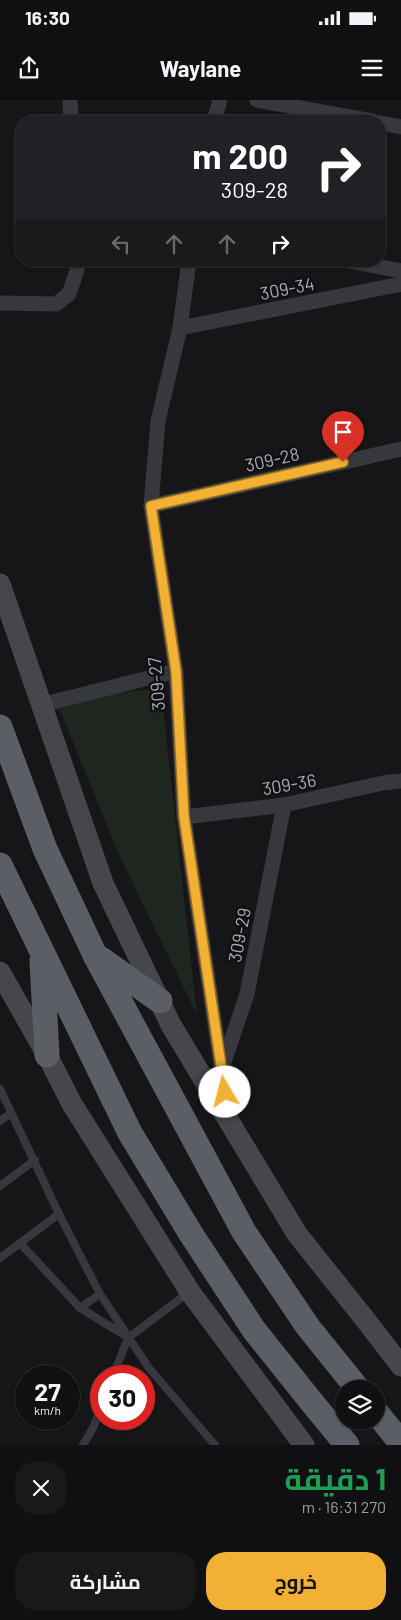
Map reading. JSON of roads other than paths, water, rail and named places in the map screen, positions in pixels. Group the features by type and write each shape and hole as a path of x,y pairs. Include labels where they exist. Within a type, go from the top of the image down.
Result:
{"highway":[{"path":"0,727 45,850 95,955 244,1232 308,1327 351,1380"},
{"path":"0,865 136,1141 191,1234 254,1330 347,1445"},
{"path":"42,951 47,1055"},
{"path":"95,955 160,1001"},
{"path":"314,1405 329,1445"},
{"path":"385,1424 401,1444"}],"main road":[{"path":"0,584 40,705 103,883 171,1025 297,1234 401,1366"},
{"path":"0,972 47,1055 72,1104 190,1292 304,1445"}],"street":[{"path":"70,100 71,115"},
{"path":"216,115 220,100"},
{"path":"256,100 339,115"},
{"path":"386,124 401,126"},
{"path":"0,303 56,304 69,294 77,267"},
{"name":"309-27","path":"188,267 180,328 158,421 151,506 176,671 184,817 225,1092 218,1102"},
{"path":"377,267 401,272"},
{"name":"309-34","path":"180,328 401,284"},
{"name":"309-28","path":"151,506 401,449"},
{"path":"40,705 176,671"},
{"name":"309-36","path":"184,817 284,805 383,783 401,781"},
{"name":"309-29","path":"222,1069 246,994 284,805"}],"lane":[{"path":"0,1089 59,1214 100,1294 149,1368 215,1445"},
{"path":"0,1121 11,1113"},
{"path":"0,1186 35,1160"},
{"path":"0,1258 59,1214"},
{"path":"20,1243 80,1308 128,1338"},
{"path":"117,1365 128,1338 190,1292"},
{"path":"80,1308 100,1294"},
{"path":"83,1445 92,1430"}]}
